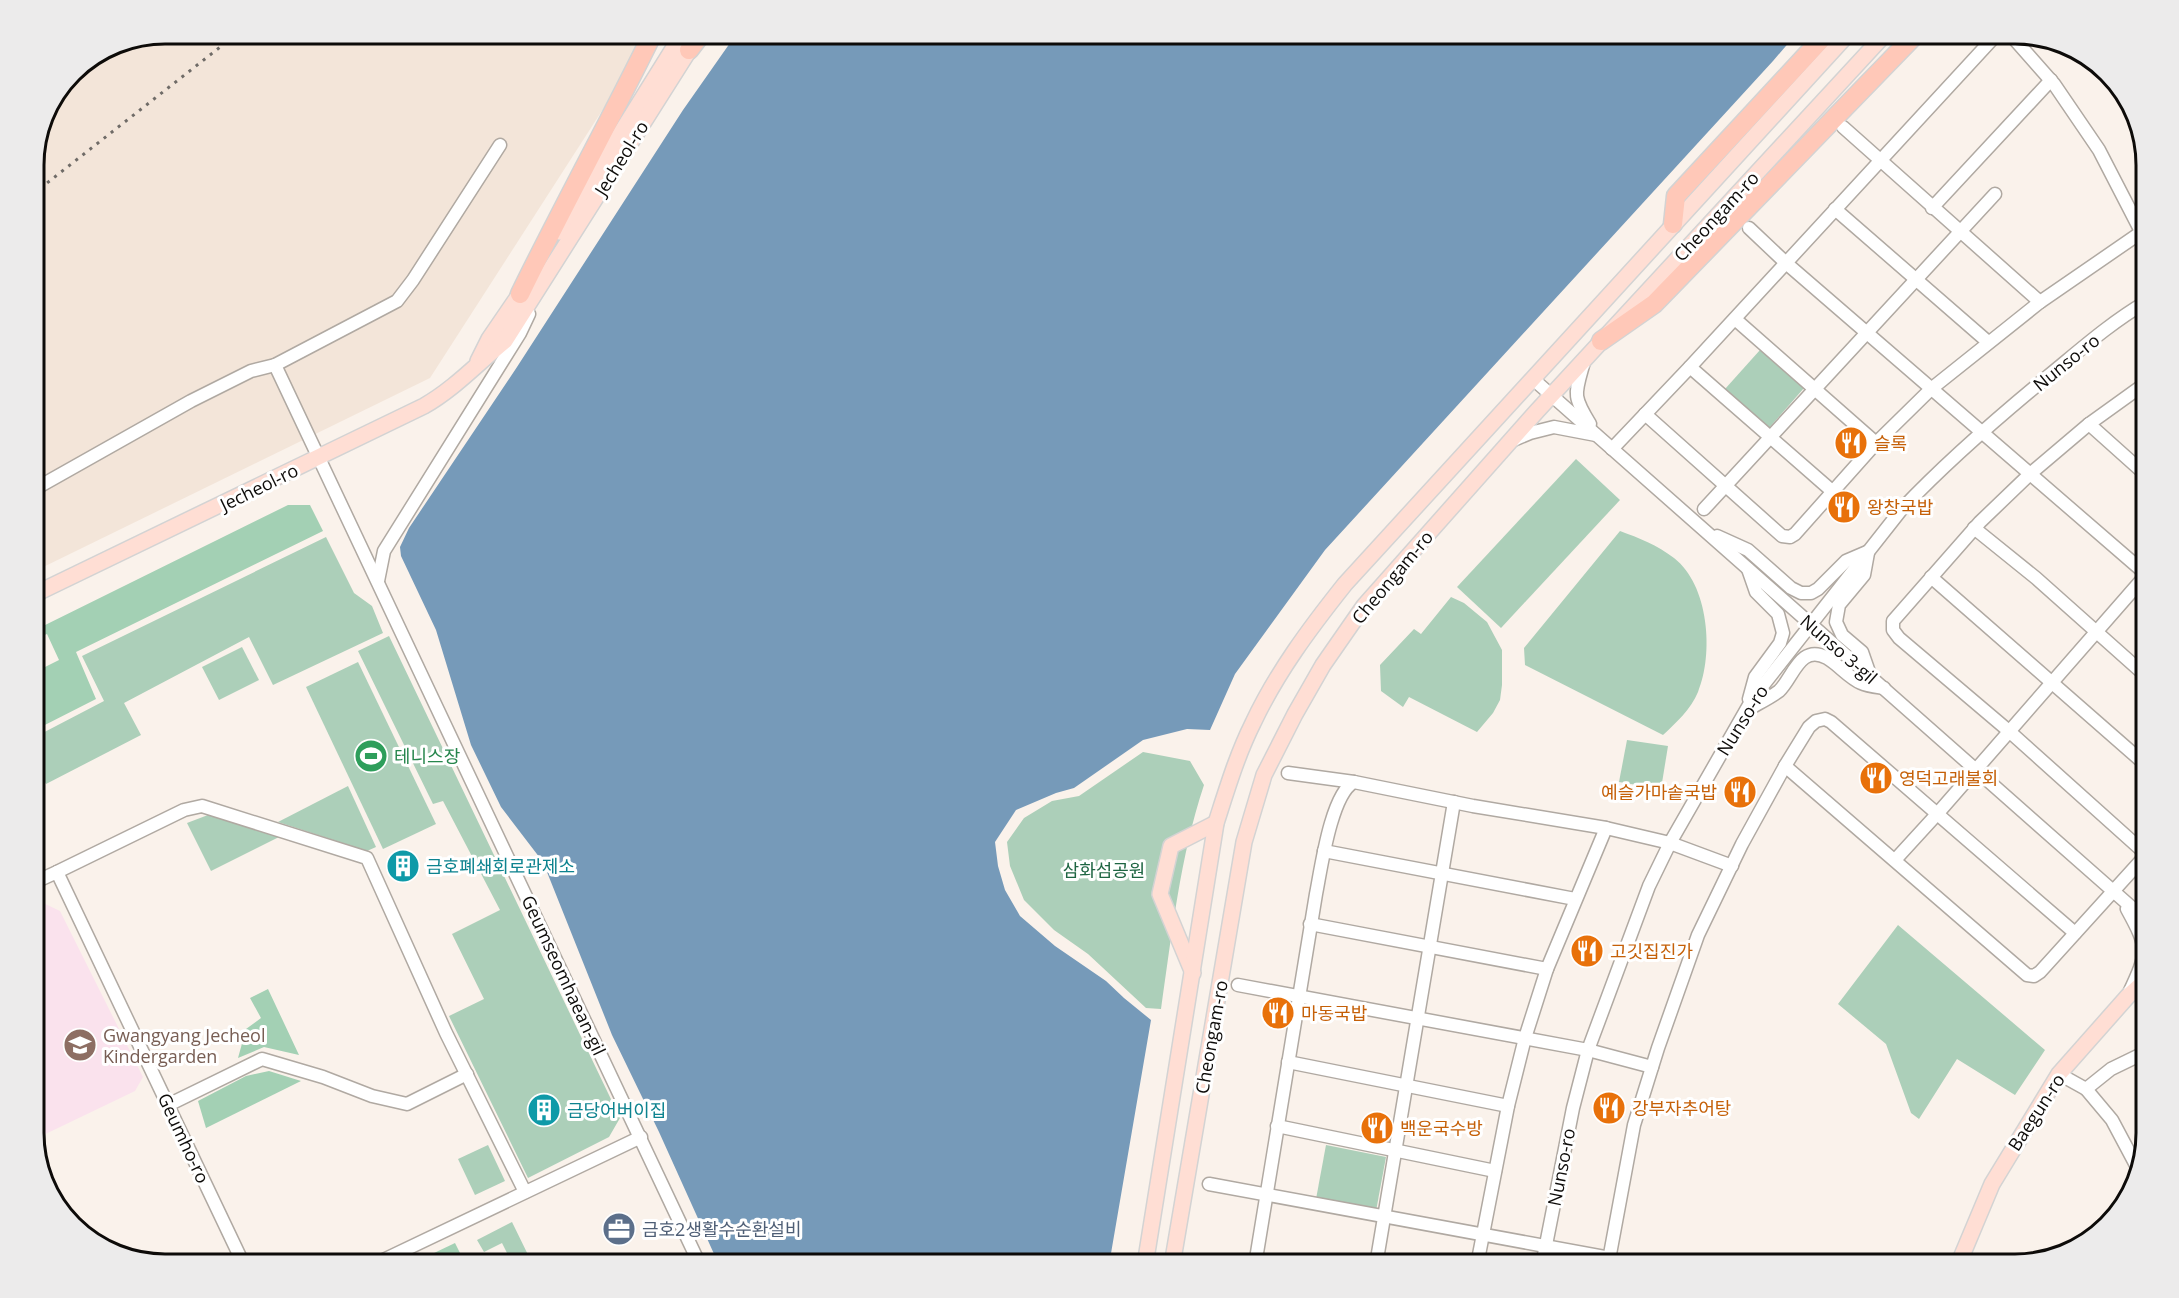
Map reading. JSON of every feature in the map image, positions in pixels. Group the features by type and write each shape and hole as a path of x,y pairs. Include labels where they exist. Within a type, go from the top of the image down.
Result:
{"highway":[{"path":"520,294 648,44"},
{"path":"1673,224 1676,196 1817,44"},
{"path":"1601,341 1654,304 1906,44"}],"main road":[{"name":"Jecheol-ro","path":"475,365 489,339 684,44"},
{"name":"Jecheol-ro","path":"44,590 319,458 441,396 458,383 475,365 505,341 551,269 684,44"},
{"name":"Cheongam-ro","path":"1147,1254 1216,823 1233,770 1252,724 1276,679 1302,638 1345,584 1839,44"},
{"name":"Cheongam-ro","path":"1174,1254 1244,842 1264,775 1323,665 1364,606 1585,358 1876,44"},
{"path":"1192,974 1160,894 1171,846 1216,823"},
{"name":"Baegun-ro","path":"1963,1254 1992,1184 2059,1074 2136,989"}],"street":[{"path":"1612,449 1988,44"},
{"path":"2019,44 2050,81 2099,150 2135,217"},
{"path":"1932,208 2050,81"},
{"path":"1843,127 2040,302"},
{"path":"44,484 191,401 251,371 275,365 397,301 500,145"},
{"path":"1704,509 1995,194"},
{"path":"1835,209 1988,342"},
{"path":"1749,228 1866,333 2135,566"},
{"path":"1645,414 1782,536 1790,537 1876,443 1931,388 2040,302 2135,240"},
{"path":"378,581 384,551 520,333 551,269"},
{"name":"Nunso-ro","path":"1544,1254 1572,1108 1588,1050 1649,886 1670,843 1753,698 1920,490 1981,432 2101,333 2135,309"},
{"path":"1735,319 1876,443"},
{"path":"1585,358 1576,388 1577,403 1597,435"},
{"name":"Geumseomhaean-gil","path":"275,365 695,1254"},
{"path":"1690,367 1832,491"},
{"name":"Nunso 3-gil","path":"1533,379 2136,910"},
{"path":"2135,391 2090,424 2030,474 1974,528 1893,621 1893,630 1899,638 2010,732 2136,845"},
{"path":"2090,424 2135,465"},
{"path":"1510,442 1530,433 1554,427 1597,435"},
{"path":"1974,528 2036,578 2136,666"},
{"path":"1705,531 1748,550 1791,588 1801,593 1811,593 1818,589 1846,561 1868,552"},
{"path":"1868,552 1864,575 1839,605 1836,622 1842,635 1862,652 1870,676"},
{"path":"1746,710 1755,677 1780,643 1783,633 1778,614 1756,592 1748,568"},
{"path":"1931,577 2136,756"},
{"path":"1895,860 2010,732 2135,587"},
{"path":"1746,710 1780,690 1797,665 1812,655 1821,655 1829,659 1861,684 1884,688"},
{"path":"1610,1254 1634,1125 1698,935 1785,766 1809,727 1816,721 1825,719 1938,813 2075,933"},
{"path":"1785,766 2027,975 2034,976 2040,972 2136,866"},
{"path":"1288,773 1354,782 1606,828 1670,843 1732,866"},
{"path":"1257,1254 1310,924 1324,851 1339,799 1346,786 1354,782"},
{"path":"1378,1254 1454,802"},
{"path":"44,878 184,810 202,806 367,858 418,972 525,1192"},
{"path":"1480,1254 1508,1106 1526,1038 1547,969 1606,828"},
{"path":"1324,851 1575,899"},
{"name":"Geumho-ro","path":"57,872 239,1254"},
{"path":"2136,908 2131,906 2127,909 2136,925"},
{"path":"1310,924 1547,969"},
{"path":"2128,996 2136,979"},
{"path":"1238,985 1588,1050 1652,1067"},
{"path":"2086,1089 2111,1070 2136,1057"},
{"path":"168,1105 262,1059 323,1077 372,1096 407,1104 467,1074"},
{"path":"1288,1062 1508,1106"},
{"path":"2059,1074 2086,1089 2112,1120 2132,1158"},
{"path":"1277,1126 1495,1171"},
{"path":"396,1254 641,1137"},
{"path":"1209,1184 1579,1254"}],"shaded area":[{"path":"645,44 430,378 44,567 44,157 53,118 64,97 79,79 97,64 126,50 149,45"},
{"name":"Gwangyang Jecheol Kindergarden","path":"44,903 60,911 143,1077 135,1091 44,1135"}],"green space":[{"path":"1760,350 1804,388 1769,428 1725,389"},
{"path":"1576,459 1620,500 1501,628 1457,587"},
{"path":"288,505 310,505 323,531 76,652 96,699 44,725 44,668 59,660 47,634 44,635 44,626"},
{"path":"1620,531 1661,549 1674,558 1686,570 1701,602 1707,640 1703,676 1698,692 1687,710 1663,735 1525,665 1524,648"},
{"path":"326,537 354,593 372,606 383,633 273,685 249,637 124,703 141,735 46,784 44,781 44,732 104,701 82,656"},
{"path":"1451,597 1464,603 1487,622 1502,650 1500,700 1493,713 1477,732 1409,697 1403,707 1381,691 1380,665 1414,629 1421,634"},
{"path":"389,636 620,1118 609,1137 528,1178 449,1016 484,999 452,934 500,910 443,801 433,804 358,651"},
{"path":"242,647 259,680 219,700 202,667"},
{"name":"테니스장","path":"358,662 436,824 383,849 306,687"},
{"path":"1627,740 1668,746 1661,789 1619,782"},
{"name":"삼화섬공원","path":"1143,752 1190,761 1204,785 1183,868 1161,1009 1146,1008 1088,954 1054,930 1024,900 1010,866 1007,842 1024,818 1052,801 1079,796"},
{"path":"348,786 376,847 367,851 278,822"},
{"path":"208,815 279,837 211,871 187,823"},
{"path":"1898,925 2045,1050 2015,1095 1957,1059 1919,1119 1911,1113 1886,1044 1838,1004"},
{"path":"268,989 299,1055 264,1047 238,1058 246,1029 261,1018 250,998"},
{"path":"269,1071 301,1081 206,1128 198,1101 246,1076"},
{"path":"488,1145 505,1181 475,1195 458,1159"},
{"path":"1326,1145 1386,1157 1376,1211 1316,1199"},
{"path":"512,1222 528,1254 508,1254 502,1243 484,1252 477,1240"},
{"path":"455,1243 460,1254 432,1254"}],"water":[{"path":"729,44 1788,44 1325,550 1235,674 1210,730 1187,729 1143,740 1074,788 1016,810 995,842 998,866 1005,890 1020,916 1055,946 1106,981 1151,1020 1111,1254 714,1254 612,1035 543,862 501,807 471,745 436,630 401,556 400,547 409,528 517,367 683,110"}],"railway":[{"path":"44,185 224,44"}],"place":[{"name":"슬록","path":"1851,443"},
{"name":"왕창국밥","path":"1844,507"},
{"name":"테니스장","path":"371,756"},
{"name":"영덕고래불회","path":"1876,778"},
{"name":"예슬가마솥국밥","path":"1740,792"},
{"name":"금호폐쇄회로관제소","path":"403,866"},
{"name":"고깃집진가","path":"1587,951"},
{"name":"마동국밥","path":"1278,1013"},
{"name":"Gwangyang Jecheol Kindergarden","path":"80,1045"},
{"name":"강부자추어탕","path":"1609,1108"},
{"name":"금당어버이집","path":"544,1110"},
{"name":"백운국수방","path":"1377,1128"},
{"name":"금호2생활수순환설비","path":"619,1229"}]}
